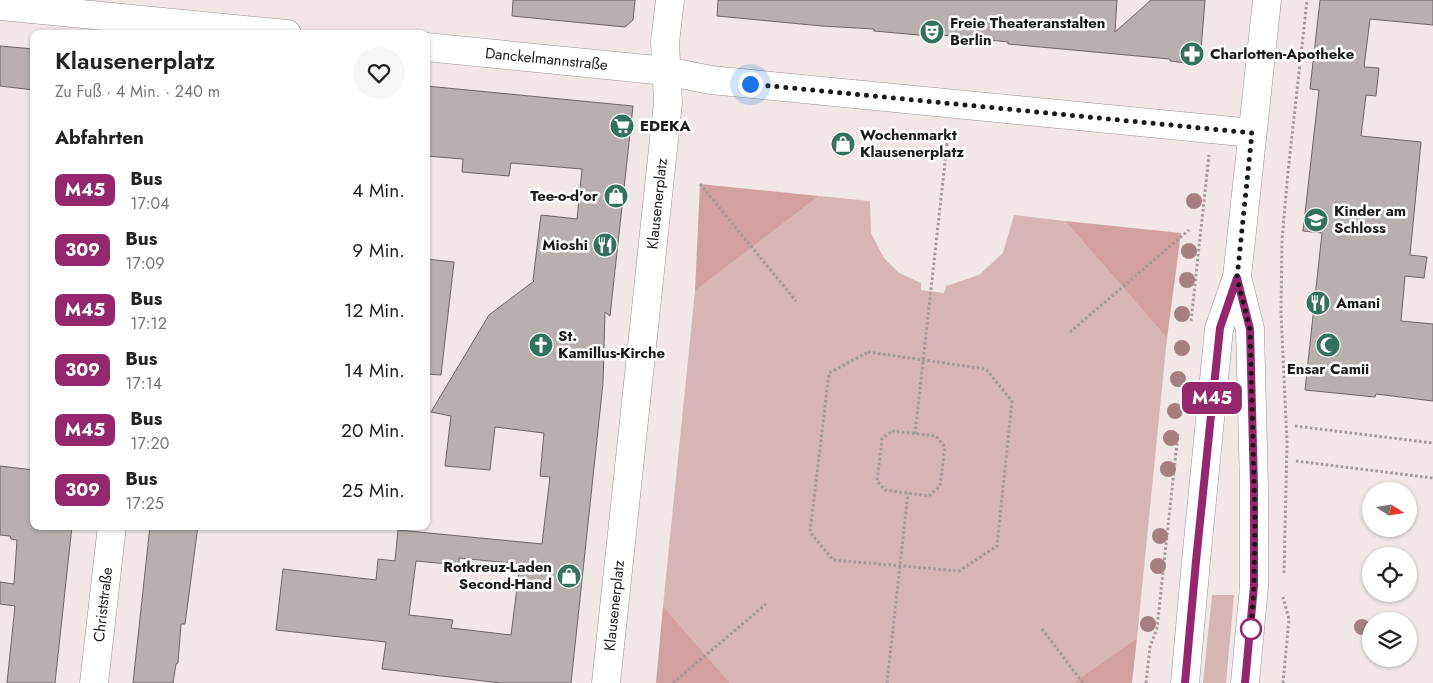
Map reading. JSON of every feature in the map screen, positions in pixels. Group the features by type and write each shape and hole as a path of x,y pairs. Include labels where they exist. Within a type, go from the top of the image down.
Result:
{"street":[{"name":"Klausenerplatz","path":"606,683 668,102 665,42 670,0"},
{"path":"1185,683 1220,328 1237,278 1267,0"},
{"path":"0,6 170,18 258,30"},
{"name":"Danckelmannstraße","path":"430,47 666,71"},
{"path":"666,71 711,80 1252,133"},
{"path":"1237,278 1250,329 1254,487 1254,586 1245,683"},
{"name":"Christstraße","path":"94,683 112,530"}],"path":[{"path":"1284,579 1287,442 1281,312 1282,240 1307,0"},
{"path":"915,434 948,134"},
{"path":"1190,326 1210,151"},
{"path":"700,184 796,301"},
{"path":"1070,332 1189,230"},
{"path":"868,352 986,369 1012,401 997,546 959,571 900,566 833,560 810,532 829,373 868,352"},
{"path":"1295,426 1433,443"},
{"path":"892,431 936,436 945,447 940,486 929,496 908,493 885,490 877,481 882,439 892,431"},
{"path":"1146,683 1150,647 1157,628 1178,433"},
{"path":"1296,461 1433,478"},
{"path":"886,683 908,493"},
{"path":"1283,594 1289,619 1283,683"},
{"path":"673,683 766,604"},
{"path":"1042,629 1083,683"}],"shaded area":[{"path":"700,184 819,196 695,291"},
{"path":"819,196 870,201 871,233 884,258 899,273 921,283 921,290 944,293 946,286 979,275 1003,253 1014,215 1065,221 1167,338 1137,638 1073,683 730,683 663,606 695,291"},
{"path":"1065,221 1181,233 1167,338"},
{"path":"1212,595 1234,595 1226,683 1203,683"},
{"path":"663,606 730,683 656,683"},
{"path":"1137,638 1132,683 1073,683"}],"building":[{"path":"513,0 635,0 633,20 625,27 512,16"},
{"path":"718,0 1117,0 1115,32 1151,0 1205,0 1201,50 1185,63 1170,61 1170,59 1008,44 1008,42 941,35 941,37 874,31 874,29 717,16"},
{"path":"1320,0 1433,0 1433,25 1370,19 1364,67 1379,68 1376,96 1366,95 1361,136 1421,142 1410,255 1427,257 1424,278 1405,276 1401,321 1433,324 1433,401 1376,394 1375,397 1305,390 1322,233 1303,231 1319,90 1310,89"},
{"path":"0,46 30,49 30,90 0,86"},
{"path":"430,86 633,106 610,316 605,312 603,383 571,683 501,683 382,669 386,642 276,630 283,569 376,580 378,559 395,561 398,530 542,544 550,477 540,476 544,433 495,427 490,470 445,466 451,416 431,412 489,315 534,281 541,215 577,219 582,169 511,163 509,176 462,172 463,159 430,156","holes":["459,558 520,564 511,635 451,628 453,620 409,615 416,561 459,565"]},
{"path":"430,259 454,262 441,375 430,374"},
{"path":"0,466 30,470 30,530 72,530 55,683 7,683 15,606 0,604 0,582 14,584 17,540 11,539 10,536 0,535"},
{"path":"150,530 197,530 185,624 181,624 178,663 176,664 173,683 133,683"}],"bus line":[{"name":"M45","path":"1185,683 1220,328 1237,278 1250,329 1255,518 1254,586 1245,683"}],"place":[{"name":"Freie Theateranstalten Berlin","path":"932,32"},
{"name":"Charlotten-Apotheke","path":"1192,54"},
{"name":"EDEKA","path":"622,126"},
{"name":"Wochenmarkt Klausenerplatz","path":"843,144"},
{"name":"Tee-o-d'or","path":"616,196"},
{"name":"Kinder am Schloss","path":"1316,220"},
{"name":"Mioshi","path":"605,245"},
{"name":"Amani","path":"1318,303"},
{"name":"St. Kamillus-Kirche","path":"541,345"},
{"name":"Ensar Camii","path":"1328,345"},
{"name":"Rotkreuz-Laden Second-Hand","path":"569,576"}],"route":[{"path":"750,84 1252,133 1237,278 1250,329 1255,518 1251,629"}]}
